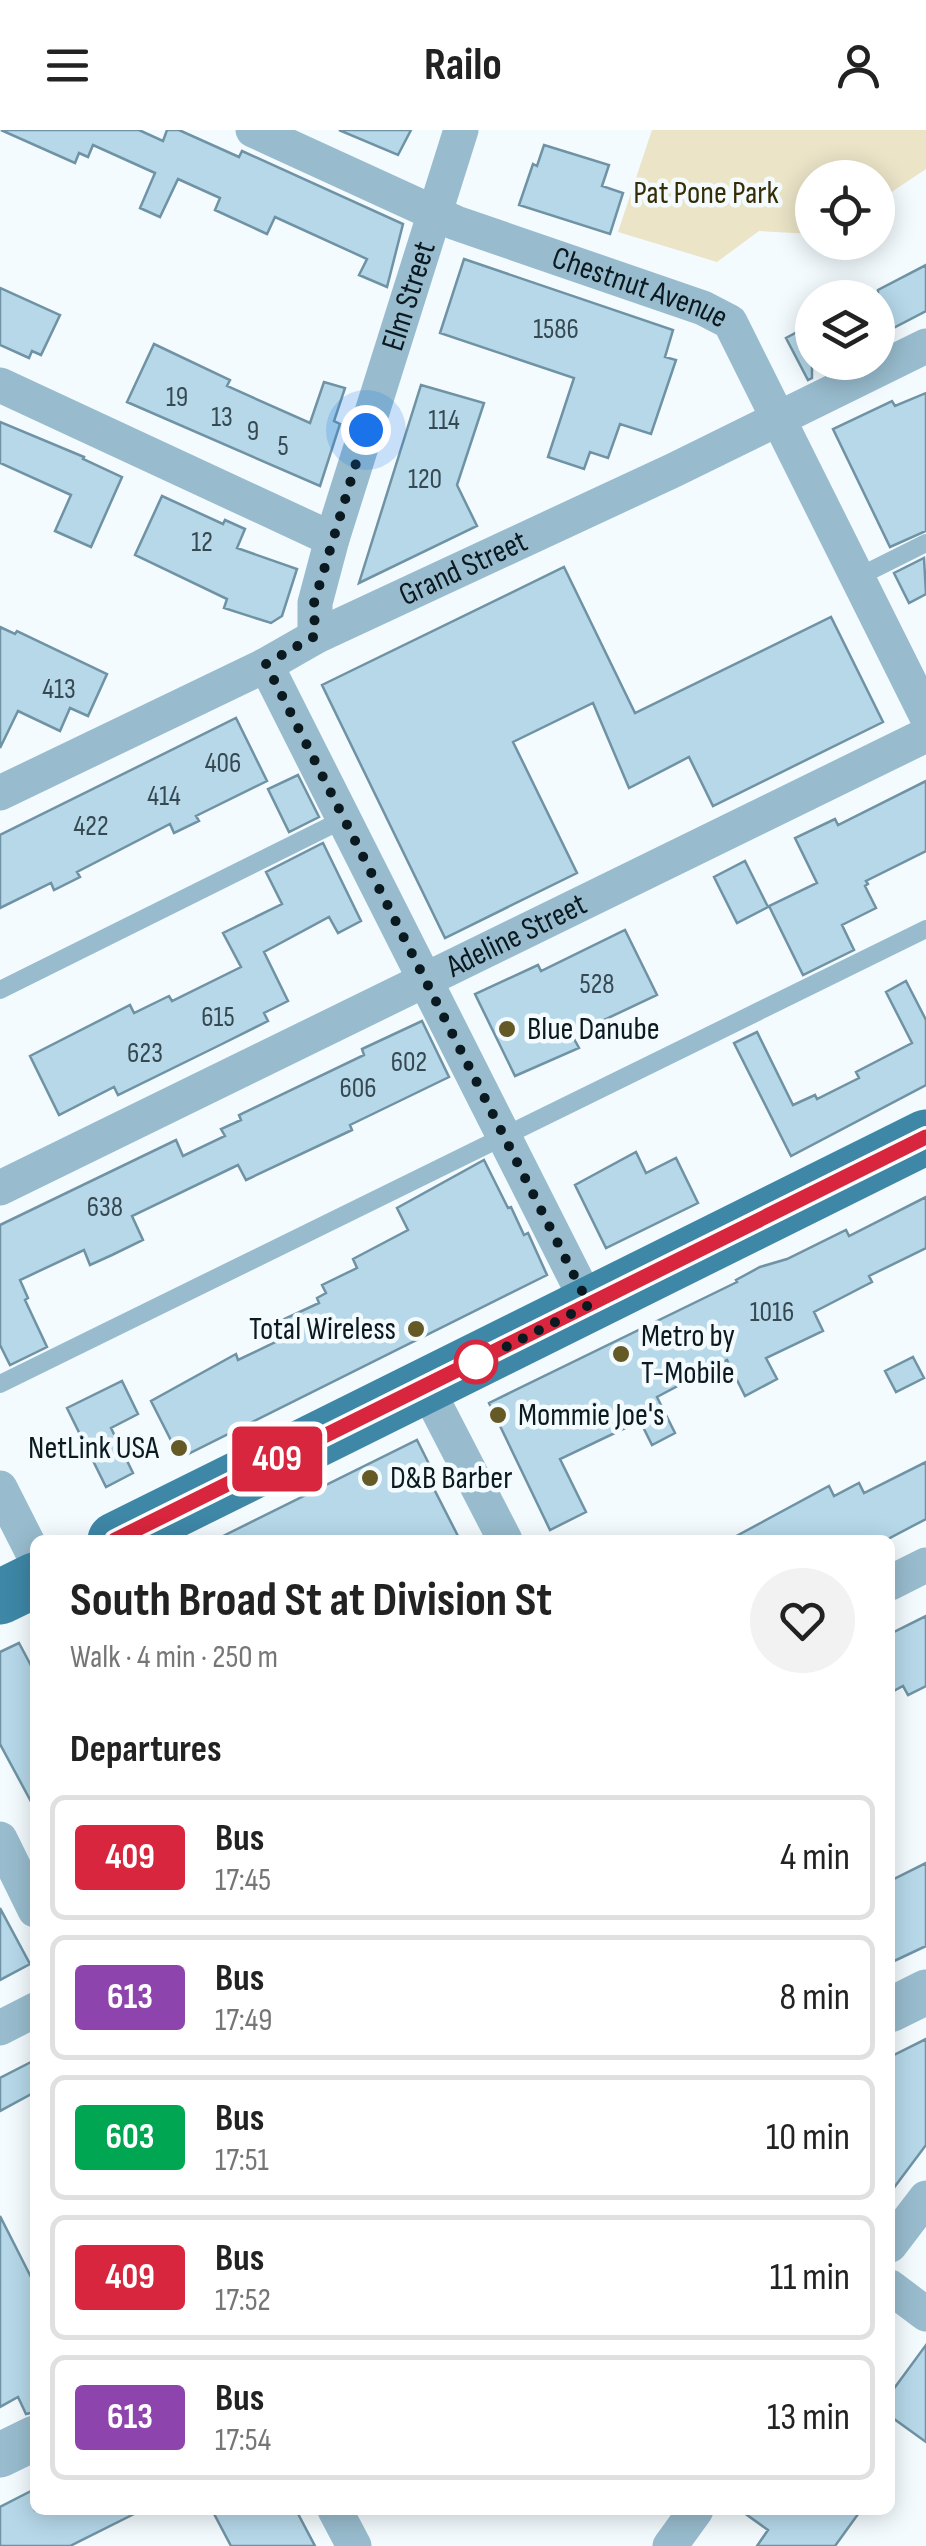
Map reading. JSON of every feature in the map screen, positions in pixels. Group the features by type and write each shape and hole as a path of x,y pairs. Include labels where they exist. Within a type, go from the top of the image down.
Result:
{"main road":[{"path":"125,1535 926,1137"},
{"path":"0,1597 30,1582"}],"street":[{"name":"Chestnut Avenue","path":"254,130 434,213 722,315 730,322 926,714"},
{"name":"Elm Street","path":"315,636 314,603 332,539 461,130"},
{"name":"Grand Street","path":"7,779 266,664 315,636 674,470 926,346"},
{"path":"0,385 332,539"},
{"path":"266,664 589,1305"},
{"name":"Adeline Street","path":"0,1188 926,735"},
{"path":"426,1387 502,1535"},
{"path":"0,1488 30,1546"},
{"path":"895,1580 926,1565"},
{"path":"0,1839 30,1900"},
{"path":"895,2008 926,1992"},
{"path":"0,2028 30,2013"},
{"path":"895,2238 926,2198"},
{"path":"895,2291 926,2314"},
{"path":"0,2455 30,2440"},
{"path":"338,2515 354,2546"},
{"path":"670,2546 692,2515"}],"lane":[{"path":"858,577 926,543"},
{"path":"0,990 346,818"},
{"path":"0,1384 926,929"}],"green space":[{"name":"Pat Pone Park","path":"652,130 926,130 926,169 895,190 895,160 795,160 795,233 759,231 717,262 618,232"}],"building":[{"path":"1,130 139,130 163,141 167,130 179,130 239,157 242,151 403,224 387,287 359,275 367,259 275,217 267,234 215,210 220,198 178,179 160,217 140,208 155,173 93,145 88,157 79,153 75,163"},
{"path":"339,130 411,130 398,155"},
{"path":"544,145 609,165 602,186 623,193 610,234 519,205"},
{"path":"464,259 673,330 665,357 676,360 651,434 620,424 608,458 590,452 584,469 548,457 574,378 440,333"},
{"path":"926,265 926,311 895,327 895,281"},
{"path":"0,288 60,315 41,355 32,351 29,358 0,345"},
{"path":"795,333 795,355 786,338"},
{"path":"154,344 230,380 227,386 310,423 324,382 345,388 334,421 340,424 320,486 127,402"},
{"path":"421,385 484,403 457,485 477,526 359,583"},
{"path":"926,393 926,531 890,547 833,429 892,401 895,406"},
{"path":"0,422 122,477 91,547 55,531 71,495 0,463"},
{"path":"162,496 223,524 225,520 245,529 237,548 297,569 282,616 271,623 224,608 227,599 135,555"},
{"path":"924,558 926,594 909,603 894,573"},
{"path":"564,567 635,713 831,617 883,722 713,806 689,757 629,788 593,703 513,742 577,873 445,938 322,685"},
{"path":"0,627 15,634 17,631 107,674 88,716 70,708 60,731 18,711 0,748"},
{"path":"236,718 267,781 196,816 199,821 174,833 170,824 77,872 80,877 54,890 51,883 0,908 0,835"},
{"path":"298,775 319,817 289,832 268,789"},
{"path":"926,781 926,851 866,881 876,908 842,925 854,950 803,975 769,906 817,883 795,838 835,819 838,825"},
{"path":"323,843 361,921 338,933 329,917 264,952 288,1001 264,1013 268,1021 220,1045 118,1095 114,1087 59,1115 30,1056 130,1005 134,1013 169,996 172,1001 241,967 223,933 282,904 266,872"},
{"path":"745,861 768,907 737,923 714,877"},
{"path":"625,930 657,995 572,1035 579,1048 515,1076 475,994 538,965 541,971"},
{"path":"906,981 926,1020 926,1085 791,1156 734,1043 757,1032 793,1105 815,1095 817,1099 859,1078 856,1072 912,1043 886,992"},
{"path":"422,1021 449,1077 350,1125 352,1130 246,1180 238,1165 132,1216 143,1240 112,1255 90,1265 84,1250 20,1280 47,1347 10,1365 0,1345 0,1225 176,1140 183,1156 225,1136 221,1129 241,1120 239,1115 364,1055 362,1049"},
{"path":"636,1152 646,1173 676,1158 698,1203 606,1248 575,1185"},
{"path":"484,1160 524,1235 528,1233 547,1275 180,1458 151,1401 236,1354 238,1360 290,1335 282,1320 319,1303 317,1298 326,1293 322,1285 357,1268 353,1259 408,1230 397,1208"},
{"path":"926,1197 926,1248 869,1276 872,1282 814,1312 823,1331 766,1358 777,1379 745,1396 727,1360 657,1397 675,1433 652,1445 640,1421 560,1459 586,1512 550,1530 489,1403 737,1282 760,1267 787,1259 846,1230 849,1236"},
{"path":"913,1357 924,1378 896,1392 885,1371"},
{"path":"122,1381 138,1414 111,1428 133,1473 106,1487 67,1408"},
{"path":"417,1440 438,1482 432,1485 457,1535 225,1535"},
{"path":"926,1462 926,1519 895,1535 738,1535 829,1486 834,1496 859,1483 864,1493"},
{"path":"926,1616 926,1686 908,1695 903,1686 895,1690 895,1632"},
{"path":"19,1643 30,1664 30,1800 0,1744 0,1652"},
{"path":"926,1863 926,1946 895,1961 895,1878"},
{"path":"0,1908 30,1964 0,1980"},
{"path":"926,2039 926,2145 895,2186 895,2054"},
{"path":"30,2063 30,2095 0,2111 0,2078"},
{"path":"0,2216 30,2275 30,2413 26,2414 18,2397 0,2407"},
{"path":"926,2345 926,2442 895,2420 895,2387"},
{"path":"30,2492 30,2515 132,2515 70,2546 0,2546 0,2507"},
{"path":"215,2515 299,2515 315,2546 231,2546"},
{"path":"747,2515 857,2515 835,2546 757,2546 768,2530"}],"bus line":[{"name":"409","path":"125,1535 926,1137"}],"place":[{"name":"Blue Danube","path":"507,1029"},
{"name":"Total Wireless","path":"416,1329"},
{"name":"Metro by T-Mobile","path":"621,1354"},
{"name":"Mommie Joe's","path":"498,1415"},
{"name":"NetLink USA","path":"179,1448"},
{"name":"D&B Barber","path":"370,1478"}],"route":[{"path":"366,430 314,603 315,636 266,664 589,1305 476,1362"}]}
